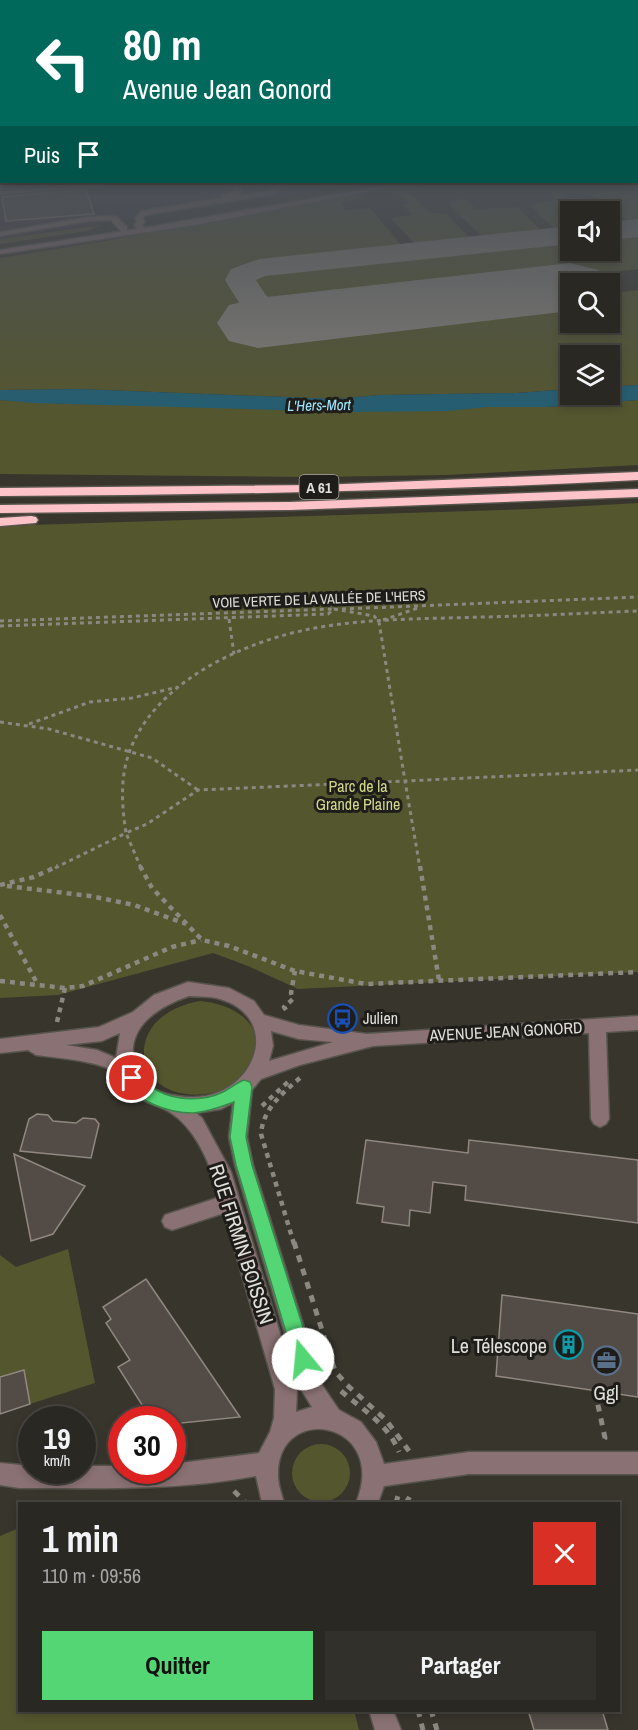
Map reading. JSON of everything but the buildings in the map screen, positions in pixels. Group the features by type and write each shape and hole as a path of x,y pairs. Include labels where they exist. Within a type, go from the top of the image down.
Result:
{"highway":[{"name":"A 61","path":"0,492 492,483 638,476"},
{"path":"0,479 162,482 181,490"},
{"name":"A 61","path":"0,508 290,506 638,494"},
{"path":"0,522 290,506"}],"street":[{"name":"AVENUE JEAN GONORD","path":"7,1046 102,1034 137,1016 159,999 188,989 203,989 231,995 253,1010 260,1021 298,1032 373,1039 638,1023"},
{"path":"128,1071 124,1048 130,1026 137,1016"},
{"path":"250,1080 265,1052 265,1031 260,1021"},
{"path":"597,1026 600,1119"},
{"name":"AVENUE JEAN GONORD","path":"7,1046 97,1057 128,1071 145,1092 173,1104 192,1106 229,1097 250,1080 300,1058 373,1039"},
{"name":"RUE FIRMIN BOISSIN","path":"250,1080 238,1137 244,1165 313,1391 332,1418"},
{"name":"RUE FIRMIN BOISSIN","path":"173,1104 196,1124 222,1172 286,1389 285,1418 281,1433"},
{"path":"172,1221 231,1202"},
{"path":"273,1502 266,1487 266,1463 272,1447 281,1433 297,1422 314,1416 332,1418 349,1425 363,1439 372,1456 375,1476 367,1502"},
{"path":"0,1474 157,1478 231,1471 266,1463"},
{"path":"375,1476 469,1463 638,1463"},
{"path":"382,1712 389,1730"},
{"path":"387,1712 389,1730"}],"path":[{"name":"VOIE VERTE DE LA VALLÉE DE L'HERS","path":"0,624 638,597"},
{"path":"379,622 425,605"},
{"path":"0,624 229,619 328,614 334,609 374,616 379,622 439,980"},
{"path":"202,940 152,888 137,861 126,833 121,795 130,752 153,714 180,687 212,664 260,643 300,631 379,622 638,611"},
{"path":"229,619 232,629 231,646 234,654"},
{"path":"28,725 90,702 132,698 180,687"},
{"path":"0,722 28,725 152,758 198,790"},
{"path":"0,885 40,876 111,838 147,824 198,790 638,770"},
{"path":"0,885 90,896 134,905 189,925"},
{"path":"0,915 38,985"},
{"path":"0,981 65,988 83,986 172,947 202,940 229,946 295,971 366,984 638,972"},
{"path":"290,1015 284,1007 293,999 291,993 295,971"},
{"path":"57,1024 65,988"},
{"path":"304,1073 271,1105 263,1120 261,1134 335,1371 349,1389 369,1404 401,1437 409,1473 406,1502"},
{"path":"260,1109 297,1074"},
{"path":"336,1387 370,1413 387,1432 409,1473"},
{"path":"580,1463 605,1438 595,1391"},
{"path":"396,1502 409,1473"},
{"path":"418,1712 423,1730"},
{"path":"432,1712 436,1730"}],"green space":[{"path":"0,261 300,261 246,267 234,276 232,280 263,333 560,299 560,333 620,333 620,292 638,290 638,385 620,386 620,345 560,345 560,390 517,393 379,395 336,399 79,389 0,390"},
{"path":"357,261 638,261 638,269 603,273 560,273 560,278 292,308 265,303 248,277 252,274"},
{"path":"0,400 72,404 547,407 620,405 620,401 638,400 638,465 446,475 316,477 0,474"},
{"name":"Parc de la Grande Plaine","path":"638,503 638,972 298,989 213,953 58,995 0,998 0,526 531,509"},
{"path":"200,1001 215,1003 240,1015 255,1033 257,1045 254,1059 243,1077 235,1084 211,1093 185,1094 164,1087 151,1074 144,1058 146,1041 155,1024 173,1010"},
{"path":"68,1249 95,1383 30,1404 24,1370 0,1377 0,1255 16,1267"},
{"path":"321,1444 337,1449 345,1457 350,1473 345,1489 337,1497 321,1502 305,1497 297,1489 292,1473 297,1457 305,1449"},
{"path":"18,1528 18,1712 354,1712 359,1730 0,1730 0,1536"}],"water":[{"path":"638,385 638,400 620,401 620,386"},
{"name":"L'Hers-Mort","path":"79,389 336,399 379,395 517,393 560,390 560,405 573,405 487,407 447,411 350,412 33,403 0,400 0,390"}],"taxiway":[{"path":"294,319 273,317 260,310 240,280 242,275 259,268 327,261"}],"runway":[{"path":"258,323 560,288"}],"place":[{"name":"Julien","path":"342,1018"},
{"name":"Le Télescope","path":"568,1345"},
{"name":"Ggl","path":"606,1361"}],"route":[{"path":"132,1078 145,1092 163,1102 192,1106 229,1097 244,1087 238,1137 244,1165 303,1359"}]}
